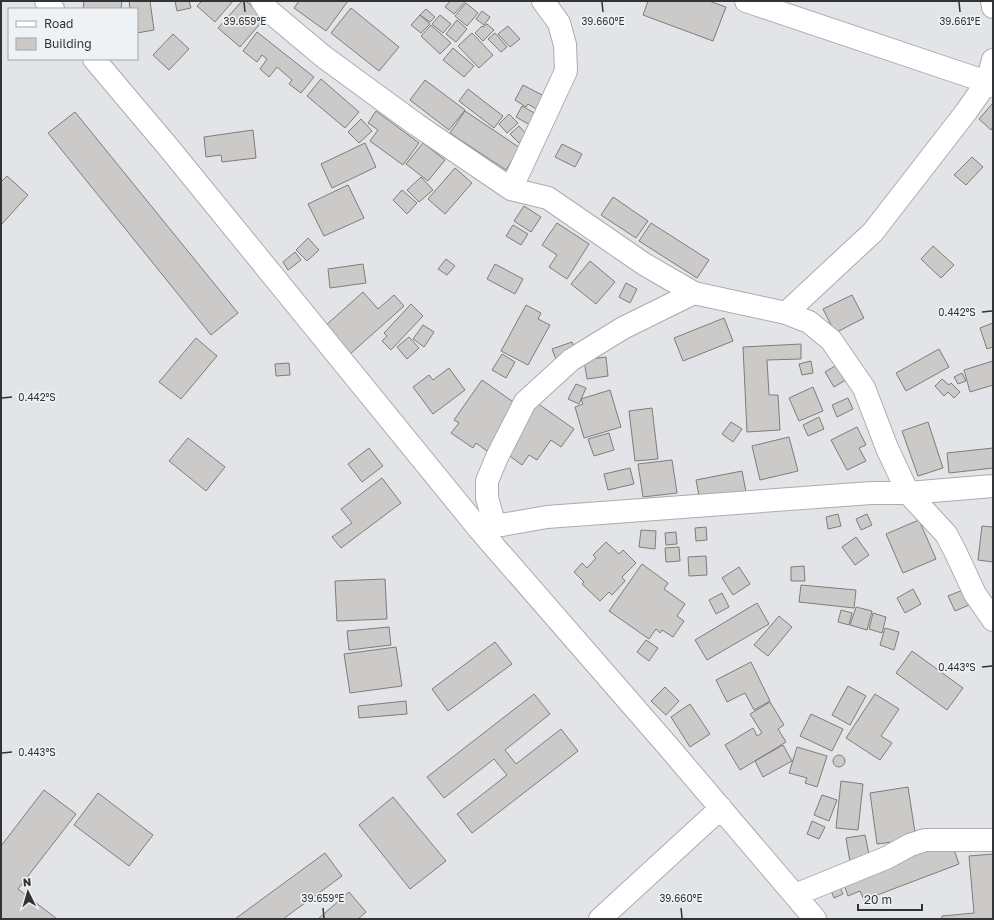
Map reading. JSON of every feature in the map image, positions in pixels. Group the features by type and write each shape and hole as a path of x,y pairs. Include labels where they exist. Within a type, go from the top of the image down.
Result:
{"street":[{"path":"262,1 268,11 324,57 416,125 511,189 548,198 644,264 694,293 786,314 809,322 831,340 864,388 887,448 908,493 946,534 975,594 993,620"},
{"path":"511,189 566,71 565,45 559,23 543,1"},
{"path":"746,1 990,84"},
{"path":"992,1 993,7"},
{"path":"95,60 666,744 815,919"},
{"path":"786,314 874,232 966,112 990,84 993,60"},
{"path":"487,528 487,481 497,457 525,402 571,360 623,328 694,293"},
{"path":"487,528 547,516 871,493 908,493 993,486"},
{"path":"600,919 721,808"},
{"path":"795,895 886,858 910,845 924,840 993,840"}],"building":[{"path":"84,1 122,1 121,8 83,8"},
{"path":"129,1 150,1 154,30 138,33 138,8 130,8"},
{"path":"175,1 189,1 191,8 177,11"},
{"path":"202,1 233,1 215,22 197,6"},
{"path":"242,1 246,1 265,18 240,47 218,28"},
{"path":"299,1 348,1 326,31 294,8"},
{"path":"450,1 465,2 454,14 445,7"},
{"path":"648,1 709,1 726,7 713,41 643,15"},
{"path":"466,3 478,13 467,26 455,16"},
{"path":"351,8 399,47 379,71 331,33"},
{"path":"426,9 435,17 430,22 420,15"},
{"path":"482,11 490,17 484,25 476,19"},
{"path":"420,15 430,24 421,33 411,25"},
{"path":"440,15 451,24 443,33 432,24"},
{"path":"457,20 467,29 456,42 446,34"},
{"path":"487,24 494,30 483,41 475,33 482,26 483,27"},
{"path":"431,25 451,43 440,54 421,36"},
{"path":"508,26 520,39 510,47 498,34"},
{"path":"257,32 314,77 301,93 289,84 292,80 277,67 269,77 260,69 267,59 262,55 257,62 243,51"},
{"path":"472,33 493,55 479,68 458,46"},
{"path":"495,33 507,47 501,52 488,39"},
{"path":"173,34 189,49 169,70 153,55"},
{"path":"453,48 474,66 464,77 443,60"},
{"path":"321,79 359,112 345,128 307,96"},
{"path":"425,80 465,110 449,130 410,100"},
{"path":"523,85 544,96 536,109 528,104 526,107 515,100"},
{"path":"468,89 503,116 494,128 459,101"},
{"path":"993,103 993,127 991,130 979,119"},
{"path":"522,106 536,114 530,125 516,117"},
{"path":"376,111 419,143 403,165 370,141 378,130 368,123"},
{"path":"465,111 520,148 506,170 450,133"},
{"path":"75,112 238,313 211,335 48,133"},
{"path":"509,114 518,123 507,133 499,124"},
{"path":"361,119 372,131 359,143 348,132"},
{"path":"519,126 527,135 519,143 510,134"},
{"path":"253,130 256,158 222,162 221,155 206,157 204,137"},
{"path":"365,143 376,167 332,188 321,164"},
{"path":"423,143 445,160 428,181 406,164"},
{"path":"562,144 582,154 575,167 555,157"},
{"path":"972,157 983,167 966,185 954,175"},
{"path":"455,168 472,183 445,214 428,199"},
{"path":"7,176 28,195 1,225 1,182"},
{"path":"421,177 433,190 419,202 407,190"},
{"path":"348,185 364,218 324,236 308,204"},
{"path":"402,190 417,203 407,214 393,200"},
{"path":"613,197 648,221 636,238 601,215"},
{"path":"524,206 541,217 531,232 514,221"},
{"path":"557,223 589,244 567,279 549,267 557,255 542,245"},
{"path":"651,223 709,260 697,278 639,241"},
{"path":"513,225 528,234 521,245 506,236"},
{"path":"308,238 319,250 307,261 296,250"},
{"path":"933,246 954,265 941,278 921,259"},
{"path":"295,252 301,260 288,270 283,262"},
{"path":"446,259 455,266 447,275 438,269"},
{"path":"590,261 615,282 596,304 571,284"},
{"path":"363,264 366,283 330,288 328,269"},
{"path":"495,264 523,279 515,294 487,279"},
{"path":"626,283 637,289 630,303 619,297"},
{"path":"363,292 378,309 394,295 404,306 349,355 324,327"},
{"path":"852,295 864,318 835,333 823,309"},
{"path":"411,304 423,316 391,350 382,341 387,336 384,333"},
{"path":"526,305 541,313 538,319 550,325 528,365 501,351"},
{"path":"724,318 733,341 683,361 674,338"},
{"path":"993,323 993,347 987,349 980,328"},
{"path":"423,325 434,332 424,347 413,339"},
{"path":"409,337 419,348 407,359 397,347"},
{"path":"196,338 217,356 181,399 159,382"},
{"path":"572,342 577,356 557,362 552,349"},
{"path":"801,344 801,359 767,360 769,395 778,395 780,430 747,432 743,347"},
{"path":"939,349 949,367 906,391 896,373"},
{"path":"502,354 515,362 506,378 492,370"},
{"path":"606,357 608,376 587,379 584,360"},
{"path":"811,361 813,373 802,375 799,364"},
{"path":"993,361 993,385 970,392 964,370"},
{"path":"289,363 290,375 276,376 275,364"},
{"path":"840,363 849,378 834,387 825,372"},
{"path":"449,368 465,390 433,414 413,387 429,375 433,380"},
{"path":"962,373 966,381 958,384 954,377"},
{"path":"942,379 949,385 951,383 960,392 954,398 948,392 944,396 935,386"},
{"path":"482,380 519,406 487,451 476,443 473,448 451,433 459,423 454,420"},
{"path":"576,384 586,388 579,404 568,399"},
{"path":"813,387 823,411 799,421 789,398"},
{"path":"610,390 621,427 584,438 575,407 583,404 581,399"},
{"path":"848,398 853,409 837,417 832,405"},
{"path":"537,403 574,429 561,447 551,440 537,460 529,455 522,465 503,451"},
{"path":"652,408 658,459 635,461 629,411"},
{"path":"819,417 824,429 808,436 803,425"},
{"path":"731,422 742,429 733,442 722,434"},
{"path":"928,422 943,468 918,476 902,431"},
{"path":"857,427 866,445 859,448 866,461 847,470 831,440"},
{"path":"609,433 614,450 594,456 588,439"},
{"path":"789,437 798,471 760,480 752,446"},
{"path":"188,438 225,467 206,491 169,461"},
{"path":"369,448 383,466 362,482 348,464"},
{"path":"993,448 993,468 949,473 947,453"},
{"path":"672,460 677,493 643,497 638,464"},
{"path":"630,468 634,484 608,490 604,474"},
{"path":"742,471 746,492 700,501 696,480"},
{"path":"382,478 401,503 341,548 332,537 352,523 341,509"},
{"path":"838,514 841,526 828,529 826,517"},
{"path":"867,514 872,525 861,530 856,519"},
{"path":"919,520 936,559 903,573 886,534"},
{"path":"982,526 993,527 993,562 978,560"},
{"path":"706,527 707,540 696,541 695,528"},
{"path":"641,530 656,531 655,549 639,547"},
{"path":"676,532 677,544 666,545 665,533"},
{"path":"856,537 869,555 855,565 842,547"},
{"path":"606,542 619,554 623,550 636,563 622,577 625,581 612,595 609,592 600,601 582,584 584,582 574,572 582,563 587,568 596,558 593,555"},
{"path":"679,547 680,561 666,562 665,548"},
{"path":"706,556 707,575 689,576 688,557"},
{"path":"642,564 668,583 664,589 685,604 677,616 684,621 673,637 662,630 660,633 656,629 649,639 609,611"},
{"path":"804,566 805,581 791,581 791,567"},
{"path":"739,567 750,584 733,595 722,578"},
{"path":"385,579 387,619 337,621 335,581"},
{"path":"801,585 856,590 854,608 799,602"},
{"path":"913,589 921,604 905,613 897,598"},
{"path":"963,590 969,605 955,611 948,596"},
{"path":"722,593 729,607 716,614 709,600"},
{"path":"757,603 769,624 707,660 695,640"},
{"path":"856,607 872,611 867,630 850,625"},
{"path":"841,610 852,613 849,625 838,622"},
{"path":"873,613 886,617 882,633 869,629"},
{"path":"779,616 792,627 768,656 754,645"},
{"path":"389,627 391,645 349,650 347,631"},
{"path":"885,628 899,632 894,650 880,645"},
{"path":"646,640 658,648 649,661 637,652"},
{"path":"495,642 512,664 448,711 432,689"},
{"path":"396,647 402,686 350,693 344,654"},
{"path":"912,651 963,688 947,710 896,673"},
{"path":"751,662 770,701 754,710 745,693 727,702 716,680"},
{"path":"848,686 866,696 850,725 832,715"},
{"path":"665,687 679,701 666,715 651,701"},
{"path":"534,694 550,714 505,750 516,764 561,729 578,751 472,833 457,814 507,775 494,759 444,798 427,777"},
{"path":"875,694 899,709 881,736 892,743 880,760 846,738"},
{"path":"406,701 407,714 359,718 358,706"},
{"path":"770,702 784,725 778,729 786,742 740,770 725,745 753,728 757,736 762,733 750,714"},
{"path":"690,704 710,734 690,747 671,717"},
{"path":"811,714 843,729 832,751 800,736"},
{"path":"783,745 792,761 763,777 755,761"},
{"path":"797,747 827,756 817,787 805,783 807,778 789,773"},
{"path":"837,755 841,755 845,761 841,767 837,767 833,763 833,759"},
{"path":"841,781 863,784 858,830 836,828"},
{"path":"908,787 916,839 877,844 870,793"},
{"path":"44,790 76,814 18,889 57,919 1,919 1,846"},
{"path":"98,793 153,835 129,866 74,825"},
{"path":"822,795 837,800 829,821 814,815"},
{"path":"393,797 446,861 410,889 359,825"},
{"path":"812,821 825,827 819,839 807,834"},
{"path":"865,835 870,859 850,862 846,838"},
{"path":"951,841 959,864 864,900 860,891 848,896 843,882"},
{"path":"325,853 342,876 283,919 235,919"},
{"path":"993,854 993,919 942,919 942,916 974,913 969,856"},
{"path":"839,885 843,894 834,898 830,888"},
{"path":"349,892 366,912 358,919 318,919"}]}
